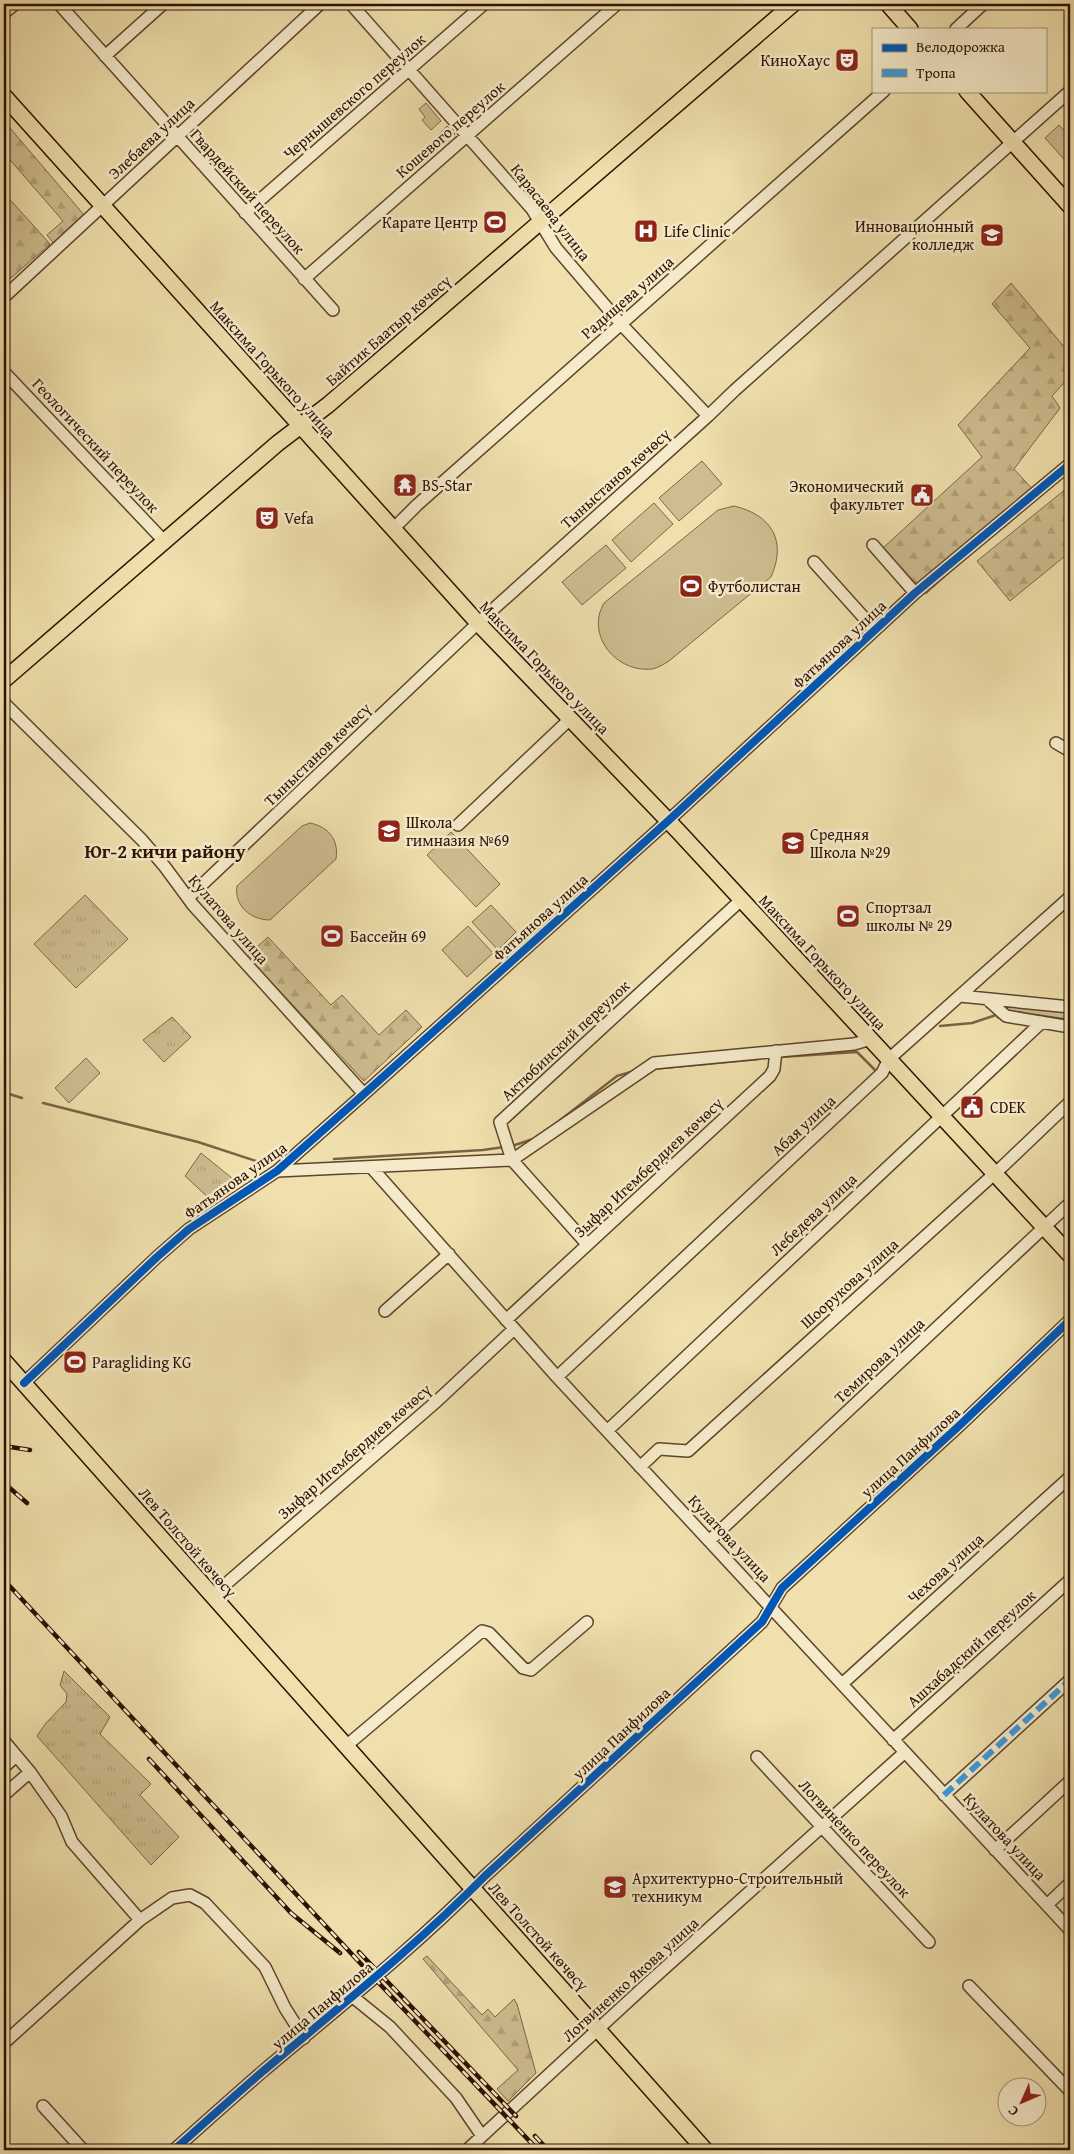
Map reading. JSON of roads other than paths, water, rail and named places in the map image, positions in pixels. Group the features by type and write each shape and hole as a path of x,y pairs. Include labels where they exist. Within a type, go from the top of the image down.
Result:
{"main road":[{"name":"Байтик Баатыр көчөсү","path":"4,680 278,443 302,426 793,4"},
{"path":"888,4 909,28"},
{"path":"967,92 1070,206"},
{"name":"Максима Горького улица","path":"4,96 478,623 668,821 1070,1255"},
{"name":"Лев Толстой көчөсү","path":"4,1361 705,2150"}],"street":[{"path":"4,13 14,4"},
{"name":"Гвардейский переулок","path":"59,4 333,310"},
{"path":"105,56 163,4"},
{"name":"Элебаева улица","path":"4,297 102,204 320,4"},
{"name":"Карасаева улица","path":"351,4 468,135 541,221 556,248 621,324 708,416"},
{"name":"Чернышевского переулок","path":"245,213 484,4"},
{"name":"Кошевого переулок","path":"304,278 617,4"},
{"path":"957,28 983,4"},
{"name":"Тыныстанов көчөсү","path":"188,898 478,623 735,390 1070,91"},
{"name":"Радищева улица","path":"394,528 417,505 883,92"},
{"name":"Геологический переулок","path":"4,372 164,541"},
{"name":"Фатьянова улица","path":"24,1383 156,1256 189,1229 277,1171 668,821 914,593 1070,464"},
{"path":"873,545 914,593"},
{"path":"814,562 875,630"},
{"name":"Кулатова улица","path":"4,703 142,840 188,898 364,1094"},
{"path":"458,825 570,719"},
{"path":"1056,743 1070,751"},
{"name":"Абая улица","path":"557,1376 878,1076 890,1059 1070,897"},
{"name":"Актюбинский переулок","path":"587,1244 512,1160 500,1122 741,900"},
{"path":"960,996 1070,1007"},
{"path":"987,999 1006,1016 1070,1027"},
{"name":"Лебедева улица","path":"607,1431 1042,1022"},
{"path":"277,1171 512,1160 654,1063 854,1044 871,1039"},
{"name":"Зыфар Игембердиев көчөсү","path":"212,1596 437,1401 587,1244 770,1076 774,1070 776,1051"},
{"name":"Шоорукова улица","path":"640,1467 659,1449 688,1451 1070,1102"},
{"name":"Кулатова улица","path":"371,1167 607,1431 1070,1930"},
{"name":"Темирова улица","path":"709,1541 1070,1203"},
{"path":"385,1311 449,1254"},
{"name":"улица Панфилова","path":"174,2150 353,1997 460,1902 762,1622 782,1588 960,1426 1070,1320"},
{"name":"Чехова улица","path":"842,1684 1070,1477"},
{"name":"Ашхабадский переулок","path":"893,1740 1070,1580"},
{"path":"346,1746 482,1631 489,1633 523,1668 531,1670 587,1622"},
{"path":"944,1795 1070,1680"},
{"path":"4,1742 30,1772 61,1816 72,1842 140,1920"},
{"name":"Логвиненко Якова улица","path":"467,2150 905,1752"},
{"path":"4,1767 16,1756"},
{"name":"Логвиненко переулок","path":"757,1757 929,1942"},
{"path":"4,1795 30,1772"},
{"path":"995,1850 1070,1781"},
{"path":"1047,1905 1070,1883"},
{"path":"5,2040 140,1920 172,1898 181,1895 190,1895 205,1903 265,1967 285,2008 304,2038"},
{"path":"969,1986 1070,2090"},
{"path":"353,1997 390,2028 456,2098 482,2136"},
{"path":"43,2106 83,2150"}],"waterway":[{"path":"940,1026 972,1023 996,1015"},
{"path":"1035,1015 1070,1020"},
{"path":"781,1057 857,1052 876,1071"},
{"path":"652,1069 759,1059"},
{"path":"550,1128 617,1076 634,1071"},
{"path":"6,1093 22,1098"},
{"path":"43,1103 198,1142 265,1164"},
{"path":"512,1146 533,1139"},
{"path":"334,1159 483,1150 504,1147"}],"railway":[{"path":"4,1446 30,1450"},
{"path":"4,1483 27,1503"},
{"path":"4,1580 375,1979 538,2150"},
{"path":"149,1759 291,1913 340,1953"},
{"path":"359,1952 516,2116"},
{"path":"535,2136 548,2150"}],"place":[{"name":"КиноХаус","path":"847,60"},
{"name":"Карате Центр","path":"495,222"},
{"name":"Life Clinic","path":"646,231"},
{"name":"Инновационный колледж","path":"992,235"},
{"name":"BS-Star","path":"405,485"},
{"name":"Экономический факультет","path":"922,495"},
{"name":"Vefa","path":"267,518"},
{"name":"Футболистан","path":"691,586"},
{"name":"Школа гимназия №69","path":"389,831"},
{"name":"Средняя Школа №29","path":"793,843"},
{"name":"Спортзал школы № 29","path":"848,916"},
{"name":"Бассейн 69","path":"332,936"},
{"name":"CDEK","path":"972,1107"},
{"name":"Paragliding KG","path":"75,1362"},
{"name":"Архитектурно-Строительный техникум","path":"615,1887"}],"district":[{"name":"Юг-2 кичи району","path":"165,851"}]}
